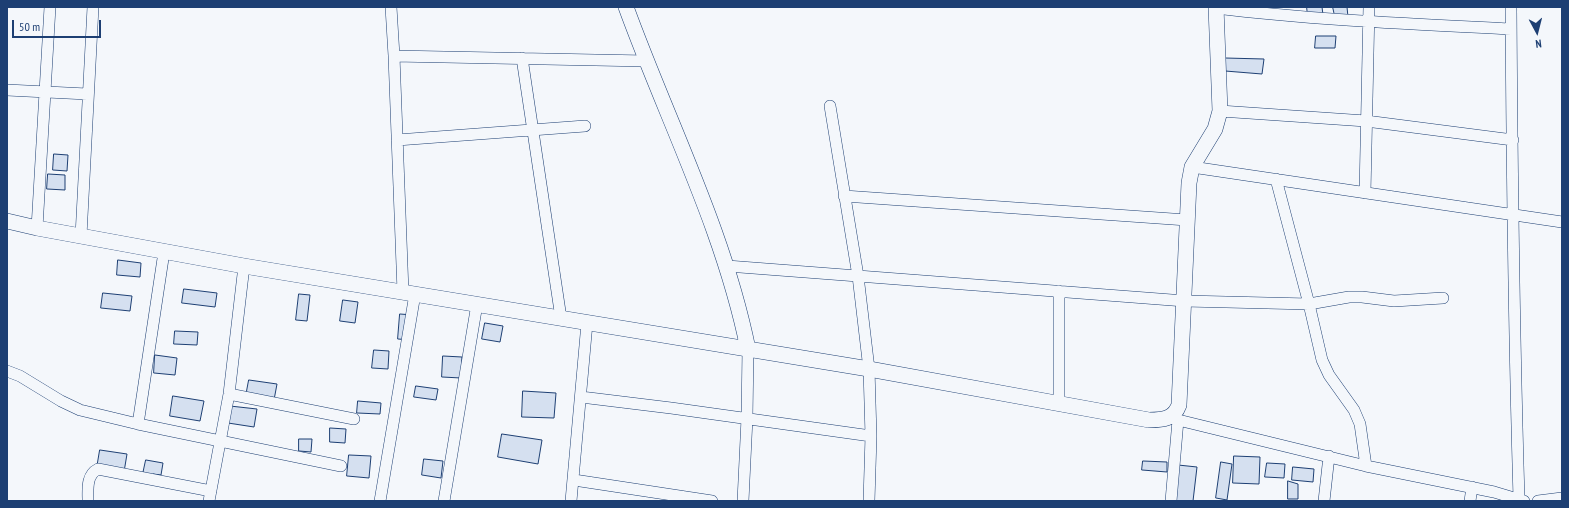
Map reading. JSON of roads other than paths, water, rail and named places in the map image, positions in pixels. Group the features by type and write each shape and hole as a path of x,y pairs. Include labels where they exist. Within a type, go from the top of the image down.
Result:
{"street":[{"path":"37,228 50,7"},
{"path":"81,236 92,7"},
{"path":"380,501 409,293 397,140 394,56 390,7"},
{"path":"626,7 646,62 692,171 727,266 743,323 748,349 747,418 743,501"},
{"path":"1171,501 1174,419 1179,405 1189,183 1192,167 1215,130 1220,111 1216,7 1264,14 1369,22 1511,29"},
{"path":"1365,193 1369,7"},
{"path":"7,221 37,228 244,266 869,369 1149,420 1174,419 1366,466 1472,487 1522,500 1512,215 1513,140 1511,7"},
{"path":"394,56 646,62"},
{"path":"522,58 561,318"},
{"path":"7,90 87,94"},
{"path":"830,106 858,276 869,369 871,436 869,501"},
{"path":"1220,111 1366,121 1513,140"},
{"path":"397,140 585,126"},
{"path":"1192,167 1562,222"},
{"path":"1276,179 1322,360 1329,375 1354,410 1360,424 1366,466"},
{"path":"844,196 1187,220"},
{"path":"138,424 164,252"},
{"path":"88,501 90,475 98,470 210,496 219,441 229,394 244,266"},
{"path":"727,266 1184,301 1309,304 1349,297 1394,301 1443,298"},
{"path":"1059,291 1059,404"},
{"path":"444,501 477,304"},
{"path":"571,501 587,323"},
{"path":"7,371 20,376 61,401 80,410 138,424 341,466"},
{"path":"229,394 354,419"},
{"path":"581,397 747,418 871,436"},
{"path":"1324,501 1329,456"},
{"path":"574,480 712,501"},
{"path":"1470,501 1472,487"},
{"path":"1538,501 1562,498"}]}
